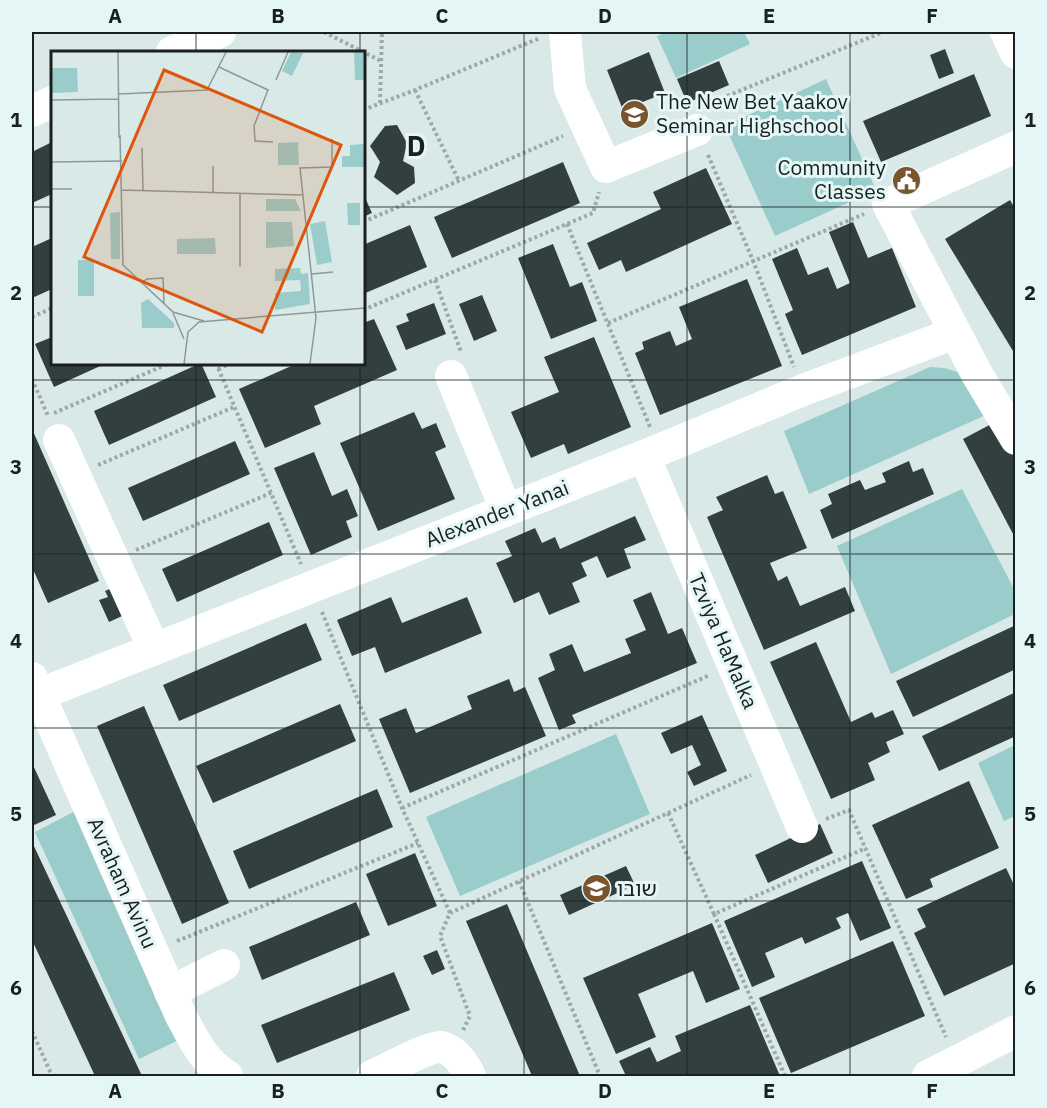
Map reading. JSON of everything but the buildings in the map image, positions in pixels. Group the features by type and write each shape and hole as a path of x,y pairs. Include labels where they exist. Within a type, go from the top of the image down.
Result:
{"street":[{"path":"174,51 220,32"},
{"path":"1006,32 1016,53"},
{"path":"555,34 570,89 606,167 697,130"},
{"path":"32,111 51,102"},
{"path":"1016,147 888,204 978,376 1016,440"},
{"name":"Alexander Yanai","path":"35,687 154,649 652,453 803,390 955,333"},
{"path":"451,376 506,510"},
{"path":"53,428 154,649"},
{"name":"Tzviya HaMalka","path":"652,453 734,665 802,827"},
{"name":"Avraham Avinu","path":"35,687 170,992 199,1050 212,1067 227,1077"},
{"path":"170,992 224,965"},
{"path":"928,1077 1016,1030"},
{"path":"372,1077 426,1051 440,1047 451,1052 465,1065 470,1077"}],"path":[{"path":"324,32 361,51"},
{"path":"380,103 382,32"},
{"path":"803,390 754,262 689,111 883,32"},
{"path":"364,110 555,34"},
{"path":"364,52 381,61"},
{"path":"415,90 459,181"},
{"path":"364,222 587,126"},
{"path":"364,309 593,213 606,167"},
{"path":"608,324 888,204"},
{"path":"567,224 608,324 652,453"},
{"path":"435,280 463,357 451,376"},
{"path":"32,317 51,308"},
{"path":"32,379 53,428 168,364"},
{"path":"216,364 402,808 450,913"},
{"path":"218,369 230,364"},
{"path":"75,475 234,407"},
{"path":"114,559 271,494"},
{"path":"402,808 734,665"},
{"path":"451,1052 470,1016 440,936 450,913 776,764"},
{"path":"802,827 849,810 957,1062"},
{"path":"668,813 785,1077"},
{"path":"152,951 418,843"},
{"path":"714,914 866,848"},
{"path":"519,881 600,1077"},
{"path":"32,1031 52,1077"}],"shaded area":[{"path":"667,32 744,32 750,44 676,78 657,36"},
{"path":"826,79 876,190 775,236 725,126"},
{"path":"930,367 961,373 986,415 809,494 784,431"},
{"path":"962,489 1015,591 1015,614 891,674 837,546"},
{"path":"616,734 650,814 460,896 426,817"},
{"path":"1015,745 1015,816 1004,821 978,763"},
{"path":"81,808 183,1038 139,1059 35,832"}],"place":[{"name":"The New Bet Yaakov Seminar Highschool","path":"635,114"},
{"name":"Community Classes","path":"907,180"},
{"name":"שובו","path":"596,889"}],"district":[{"name":"D","path":"417,147"}]}
